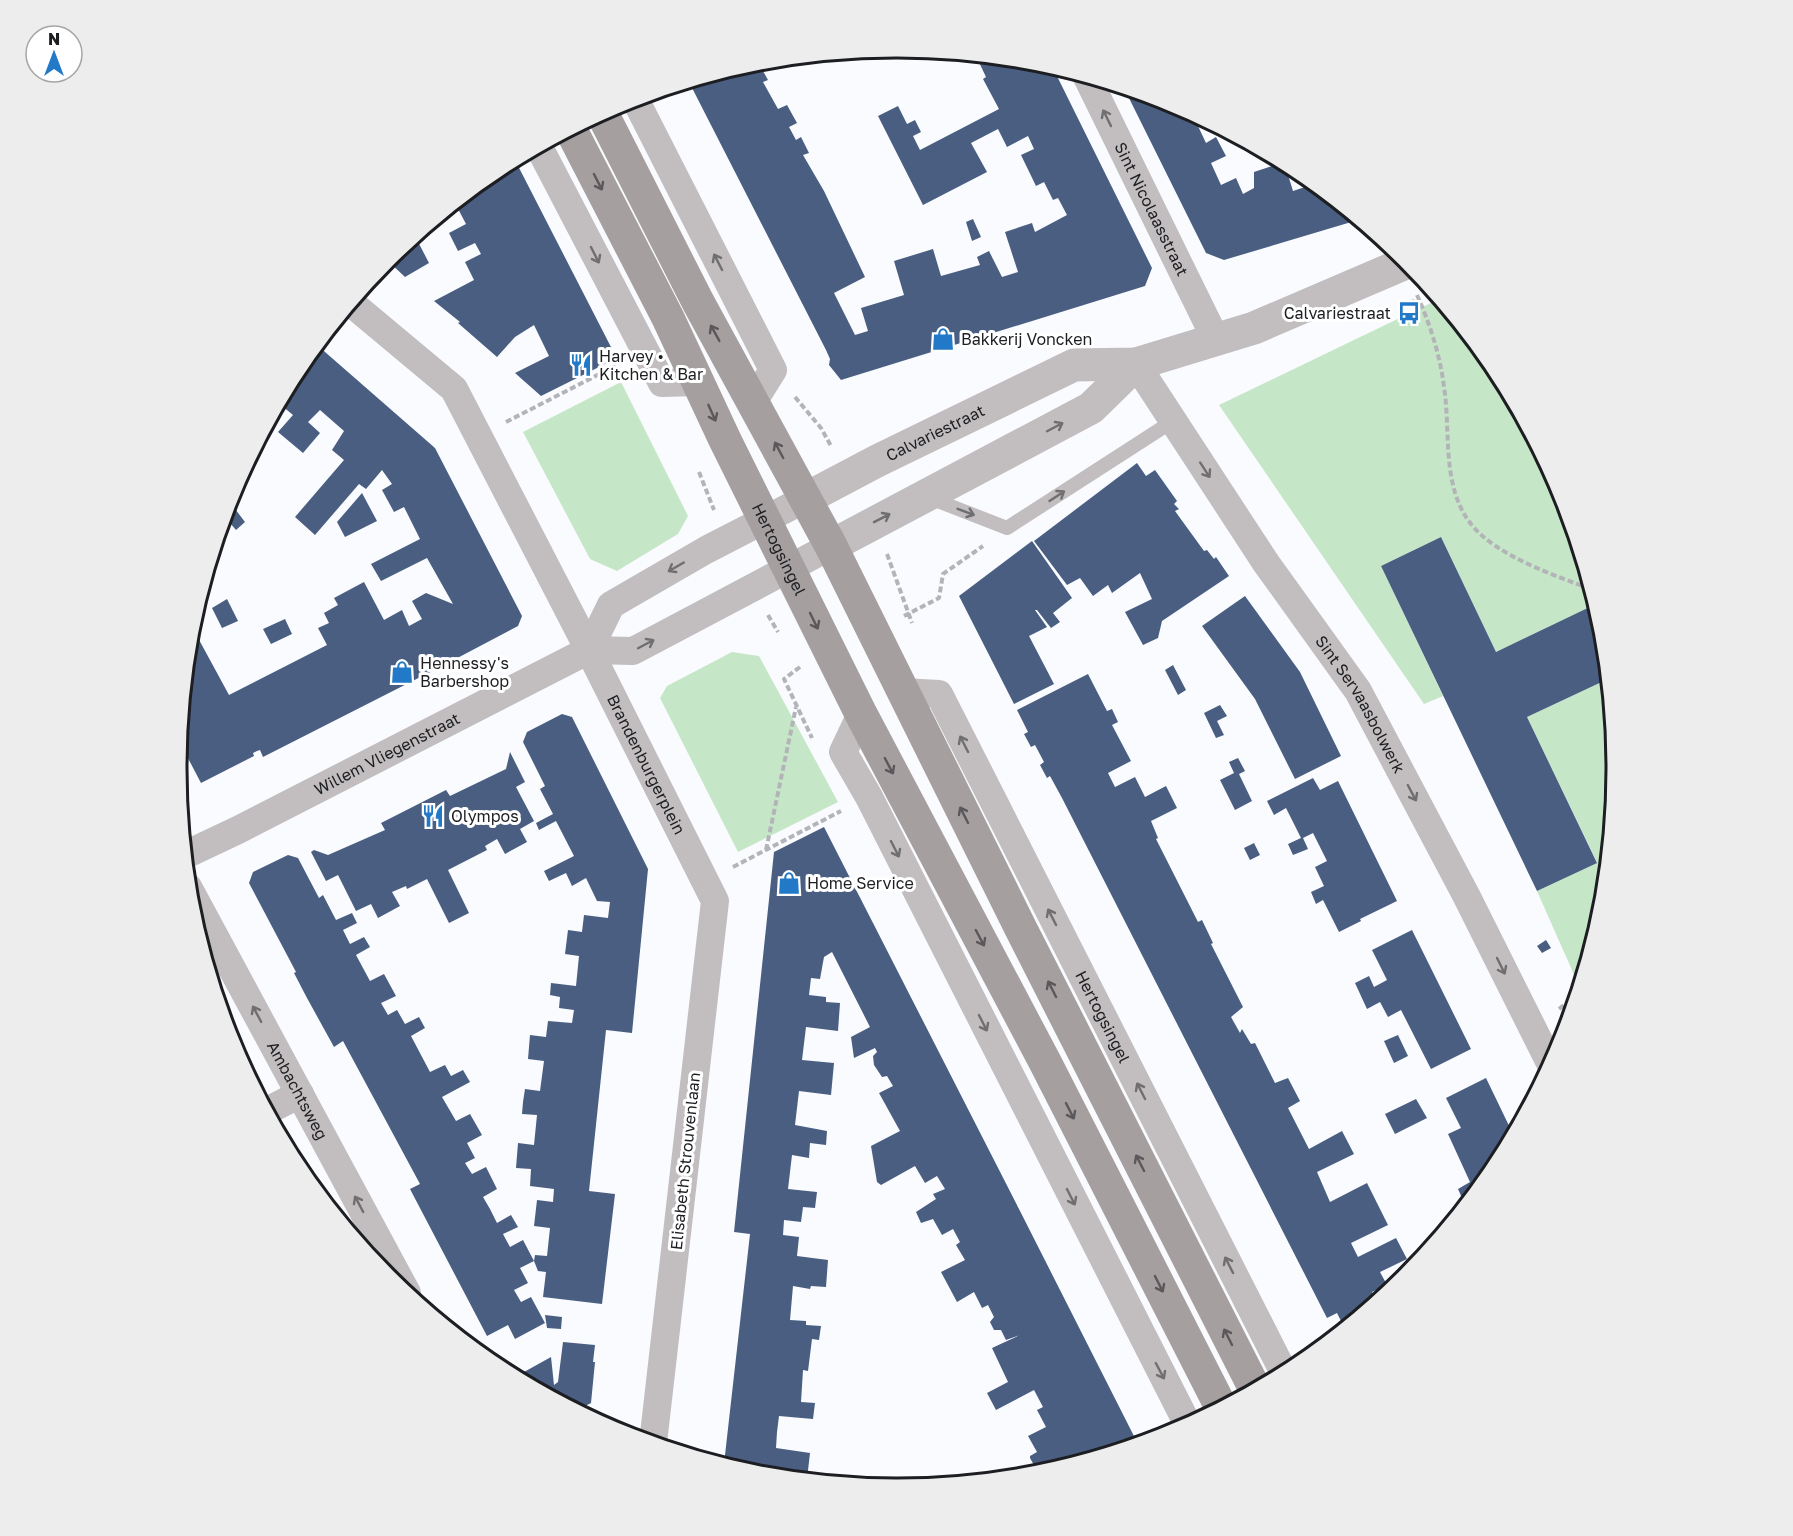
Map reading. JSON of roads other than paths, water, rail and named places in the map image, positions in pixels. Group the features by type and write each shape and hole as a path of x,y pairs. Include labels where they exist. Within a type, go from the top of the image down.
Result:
{"main road":[{"name":"Hertogsingel","path":"606,121 698,302 831,546 902,692 1251,1382"},
{"name":"Hertogsingel","path":"574,137 669,318 764,520 861,714 1051,1073 1217,1400"}],"street":[{"name":"Sint Nicolaasstraat","path":"1092,86 1216,340"},
{"path":"638,108 773,370 753,402"},
{"path":"542,154 662,383 698,382"},
{"name":"Calvariestraat","path":"805,499 877,461 1074,365 1137,364 1216,340 1254,328 1398,266"},
{"name":"Brandenburgerplein","path":"357,308 454,389 706,881"},
{"name":"Calvariestraat","path":"831,546 1091,408 1137,364"},
{"name":"Sint Servaasbolwerk","path":"1137,364 1266,563 1358,691 1467,897 1546,1054"},
{"path":"805,499 706,550 611,605 589,650 633,651 831,546"},
{"name":"Willem Vliegenstraat","path":"192,852 589,650"},
{"name":"Hertogsingel","path":"902,692 939,694 1280,1365"},
{"path":"861,714 843,752 869,797 1183,1416"},
{"name":"Elisabeth Strouvenlaan","path":"654,1434 715,901 706,881"},
{"name":"Ambachtsweg","path":"203,914 394,1269"},
{"path":"274,1108 300,1094"}],"lane":[{"path":"925,496 1008,528 1173,421"}],"place":[{"name":"Calvariestraat","path":"1409,313"},
{"name":"Bakkerij Voncken","path":"943,339"},
{"name":"Harvey • Kitchen & Bar","path":"581,365"},
{"name":"Hennessy's Barbershop","path":"402,672"},
{"name":"Olympos","path":"433,816"},
{"name":"Home Service","path":"789,883"}]}
